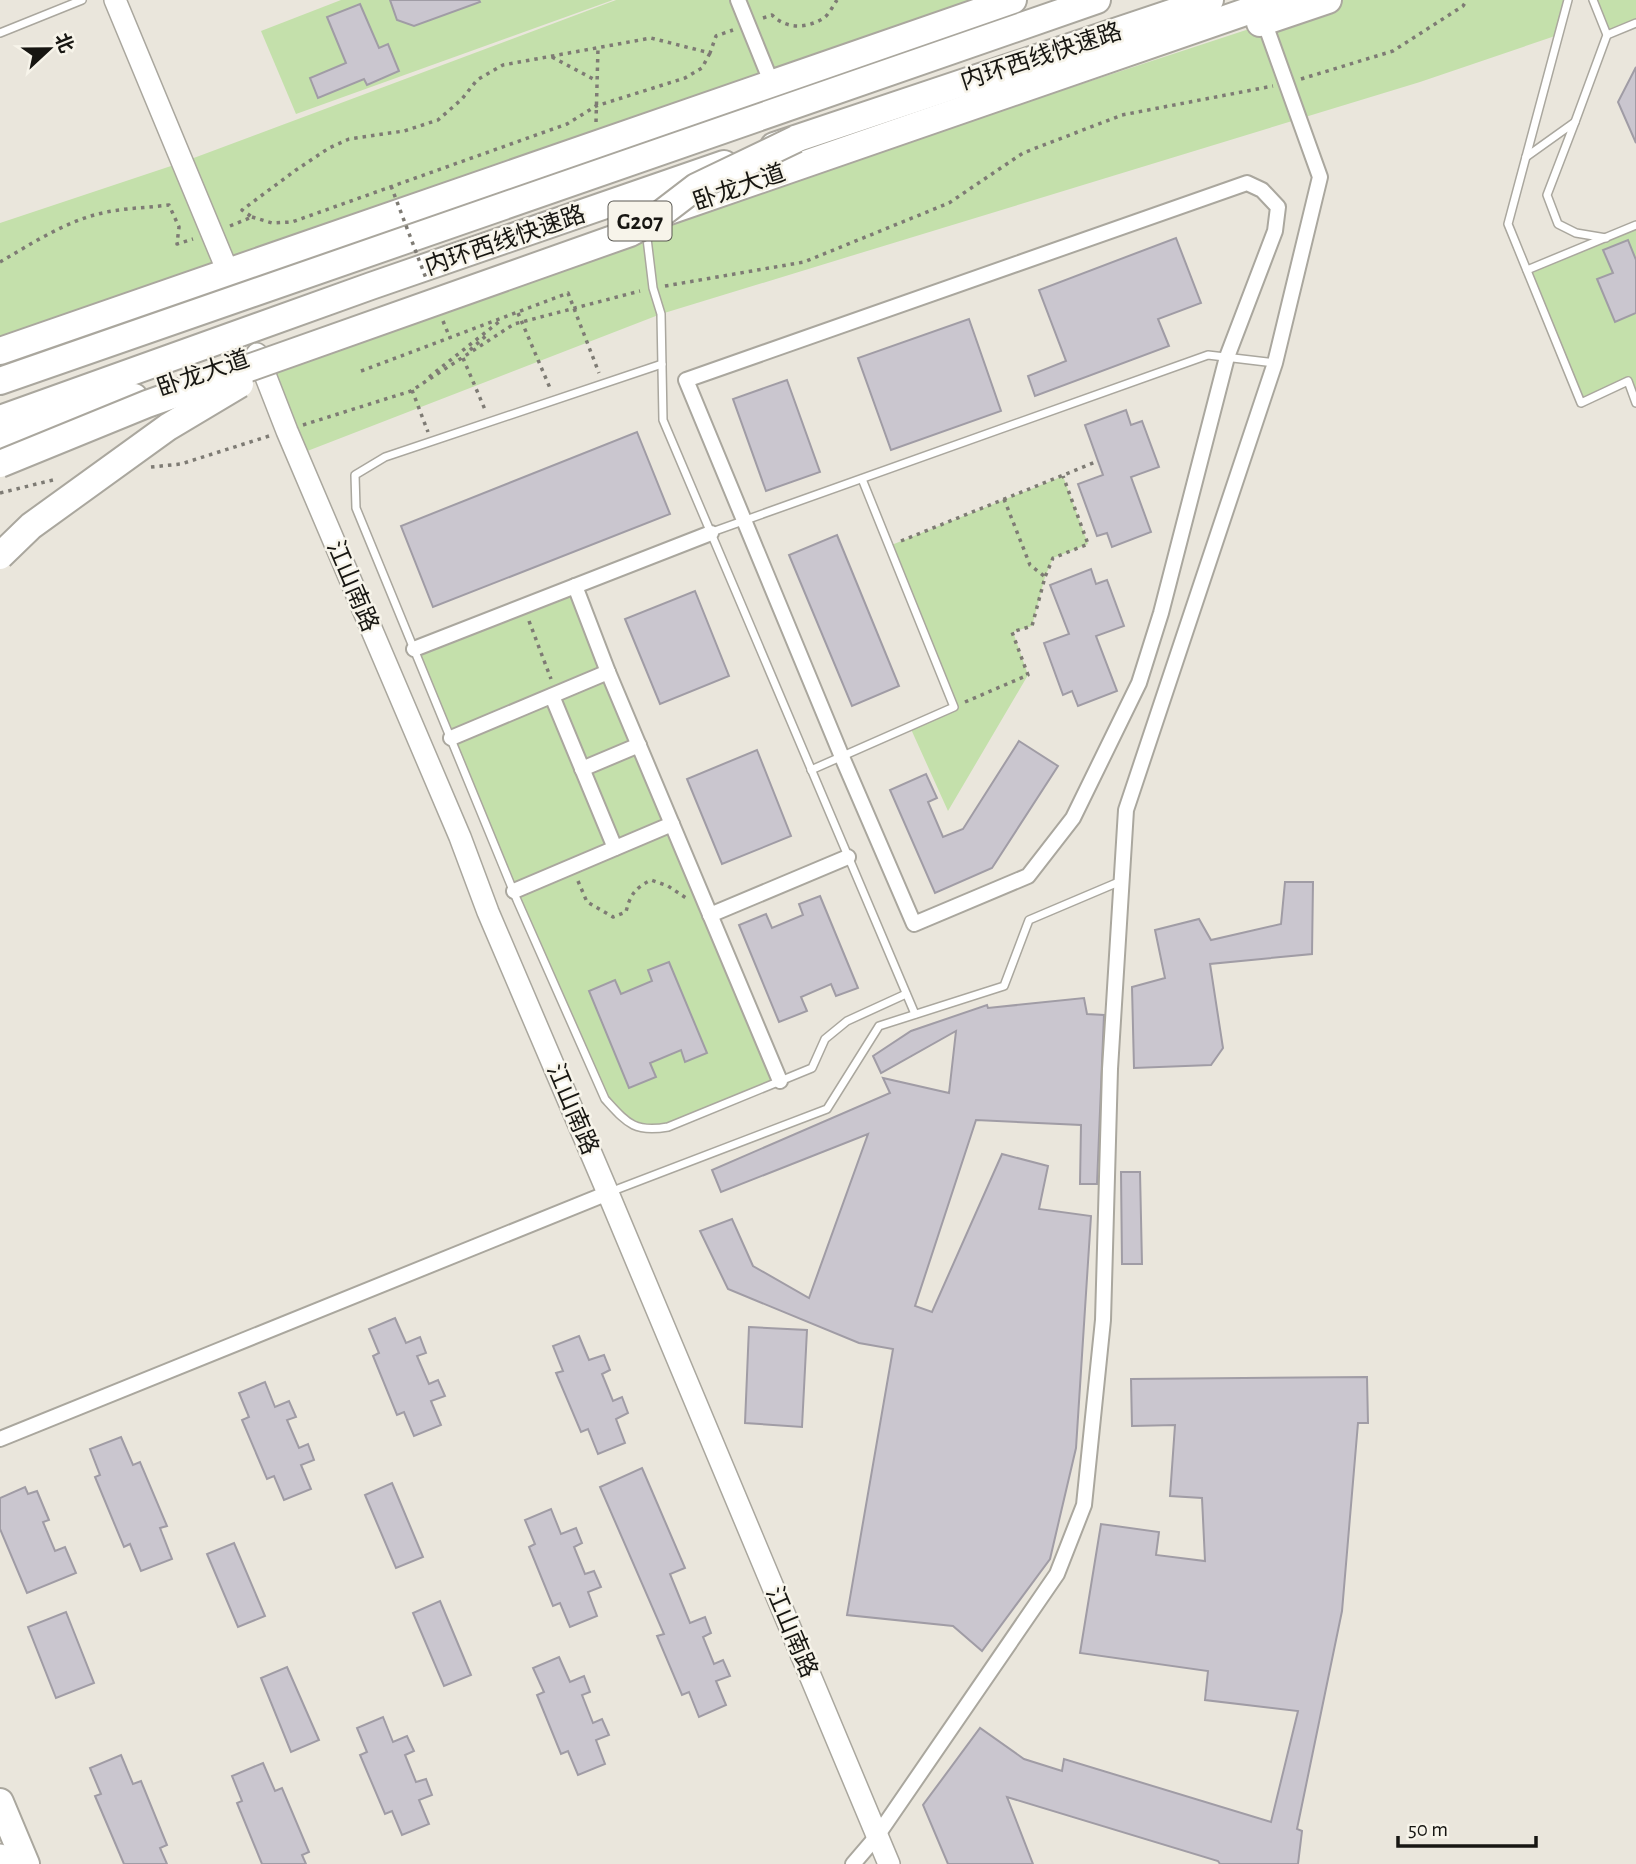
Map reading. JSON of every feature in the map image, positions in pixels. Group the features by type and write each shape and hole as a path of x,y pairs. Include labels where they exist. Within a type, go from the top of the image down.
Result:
{"highway":[{"path":"808,71 971,0"},
{"path":"0,351 1013,0"},
{"name":"内环西线快速路","path":"0,382 1097,0"},
{"name":"内环西线快速路","path":"0,419 371,286 1210,0"},
{"path":"1019,90 1264,21 1291,4 1328,0"},
{"name":"卧龙大道","path":"0,444 1019,90 1291,4"},
{"path":"0,464 146,404 630,233 649,223 696,187 796,139"},
{"path":"0,360 272,268 415,238"},
{"path":"0,556 31,526 168,427 293,353"},
{"path":"0,1802 26,1864"},
{"path":"0,1849 5,1864"}],"main road":[{"path":"0,1856 5,1864"}],"street":[{"path":"116,0 228,272"},
{"path":"738,0 772,84"},
{"path":"853,1864 877,1836 1057,1574 1084,1505 1104,1320 1110,1069 1126,810 1275,363 1320,177 1264,21"},
{"path":"1247,183 1262,190 1278,207 1275,231 1227,358 1161,613 1139,683 1073,818 1028,876 914,924 743,521 686,380 1247,183"},
{"name":"江山南路","path":"257,354 287,431 460,837 488,912 889,1864"},
{"path":"414,649 711,533"},
{"path":"575,586 608,672 780,1081"},
{"path":"451,738 608,672"},
{"path":"554,695 615,848"},
{"path":"582,769 639,745"},
{"path":"514,891 672,824"},
{"path":"710,915 848,857"},
{"path":"0,1439 608,1193"}],"lane":[{"path":"0,33 82,0"},
{"path":"1567,0 1508,224 1581,403 1636,378"},
{"path":"1593,0 1607,35 1547,195 1558,223 1576,233 1606,237"},
{"path":"1607,35 1636,23"},
{"path":"1526,157 1575,122"},
{"path":"644,219 653,288 661,314 663,420 915,1014"},
{"path":"1527,270 1636,225"},
{"path":"711,533 1208,355 1275,363"},
{"path":"662,364 385,457 355,475 356,508 514,891 606,1099 627,1124 648,1130 667,1127 813,1068 825,1039 847,1021 906,994"},
{"path":"1628,381 1636,403"},
{"path":"811,770 954,707 862,479"},
{"path":"608,1193 827,1109 879,1026 1004,986 1029,920 1122,881"}],"path":[{"path":"710,53 652,38 503,65 477,80 463,99 438,120 404,131 349,139 329,148 242,210 252,217 272,223 292,222 567,124 596,106 685,78 702,68 710,53 716,36 772,15 781,24 803,27 825,17 837,0"},
{"path":"142,467 181,464 411,391 514,324 653,288 804,262 950,203 1023,153 1122,115 1286,83 1393,51 1463,6 1467,0"},
{"path":"595,145 598,47"},
{"path":"550,56 597,80"},
{"path":"391,186 430,288"},
{"path":"0,262 63,228 95,215 114,211 169,205 178,227 177,244 252,217"},
{"path":"361,370 568,293 603,384"},
{"path":"440,313 450,338"},
{"path":"518,313 555,400"},
{"path":"463,358 504,318"},
{"path":"411,391 504,318"},
{"path":"463,358 491,422"},
{"path":"411,391 431,442"},
{"path":"889,546 1098,461"},
{"path":"954,707 1028,675 1013,632 1032,626 1053,558 1088,544 1063,476"},
{"path":"0,492 65,478"},
{"path":"1004,499 1030,565 1045,577"},
{"path":"523,607 554,695"},
{"path":"575,865 579,888 587,902 612,917 626,912 630,896 637,887 651,880 668,886 710,915"}],"green space":[{"path":"341,0 613,0 296,114 261,31"},
{"path":"616,0 1013,0 0,351 0,223 183,162"},
{"path":"1338,0 1568,0 1558,35 1420,82 661,314 297,455 257,354"},
{"path":"1593,0 1636,0 1636,25 1607,35"},
{"path":"1636,225 1636,403 1627,381 1581,403 1527,270"},
{"path":"1063,476 1088,544 1053,558 1032,626 1013,632 1028,675 948,811 910,727 954,707 889,546"},
{"path":"575,586 780,1081 668,1127 627,1124 605,1099 414,649"}],"building":[{"path":"390,0 480,2 414,26 397,20"},
{"path":"360,4 379,48 388,44 399,71 367,85 364,79 318,98 310,78 346,63 327,17"},
{"path":"1636,67 1636,143 1618,102"},
{"path":"1176,238 1201,303 1158,319 1169,346 1035,396 1028,376 1066,361 1039,290"},
{"path":"1628,240 1636,260 1636,313 1615,322 1597,279 1613,273 1603,250"},
{"path":"969,319 1001,411 891,450 858,358"},
{"path":"787,380 820,472 766,491 733,399"},
{"path":"1126,410 1131,425 1142,421 1159,467 1131,477 1151,532 1112,547 1107,533 1097,536 1078,484 1103,475 1085,425"},
{"path":"637,432 670,514 433,607 401,526"},
{"path":"837,535 899,686 852,706 789,555"},
{"path":"1091,569 1096,584 1107,580 1124,626 1096,636 1117,691 1078,706 1072,691 1063,695 1044,643 1069,634 1050,585"},
{"path":"695,591 729,676 660,704 625,619"},
{"path":"1019,741 1058,766 992,868 935,893 890,790 926,774 937,798 928,802 943,837 963,829"},
{"path":"757,750 791,836 722,864 687,779"},
{"path":"1285,882 1313,882 1312,954 1210,964 1223,1048 1211,1065 1134,1068 1132,987 1165,978 1155,930 1199,919 1211,940 1281,924"},
{"path":"820,896 858,988 836,996 831,984 801,997 807,1011 779,1022 739,925 766,914 772,928 803,915 799,904"},
{"path":"669,962 707,1053 685,1062 681,1050 650,1063 656,1077 629,1088 589,991 615,980 621,994 652,981 648,970"},
{"path":"1084,998 1087,1014 1104,1015 1097,1184 1080,1184 1081,1125 976,1120 915,1306 932,1312 1002,1154 1048,1166 1039,1209 1091,1216 1076,1448 1050,1559 982,1651 953,1626 847,1615 893,1349 859,1343 728,1289 700,1231 732,1219 753,1266 809,1298 868,1134 721,1192 712,1170 890,1093 883,1078 949,1093 956,1031 881,1073 873,1056 911,1031 987,1005 988,1008"},
{"path":"1121,1172 1140,1172 1142,1264 1122,1264"},
{"path":"395,1318 406,1343 420,1337 426,1353 417,1356 429,1384 438,1380 445,1396 431,1401 441,1425 414,1436 404,1412 397,1415 373,1356 379,1353 369,1329"},
{"path":"749,1327 807,1330 802,1427 745,1423"},
{"path":"579,1336 589,1360 604,1355 610,1370 602,1374 613,1401 622,1397 628,1413 616,1419 625,1443 598,1454 588,1429 581,1432 556,1373 563,1371 553,1346"},
{"path":"1367,1377 1368,1423 1358,1423 1342,1611 1297,1829 1302,1831 1298,1864 1220,1864 1218,1861 1007,1797 1033,1864 948,1864 923,1805 980,1728 1024,1759 1062,1771 1064,1759 1271,1822 1298,1711 1205,1700 1208,1671 1080,1653 1101,1524 1159,1532 1156,1555 1205,1561 1202,1498 1170,1496 1175,1425 1132,1426 1131,1379"},
{"path":"265,1382 275,1407 289,1401 296,1417 287,1420 299,1448 308,1444 314,1460 301,1465 311,1489 284,1500 274,1476 267,1479 242,1420 249,1417 239,1393"},
{"path":"121,1437 133,1465 140,1462 167,1526 160,1528 172,1559 141,1571 130,1544 124,1547 95,1477 100,1475 90,1449"},
{"path":"642,1468 685,1568 670,1574 690,1623 705,1617 711,1633 703,1637 714,1664 723,1660 730,1676 716,1681 726,1705 699,1717 689,1692 682,1695 657,1636 664,1634 600,1487"},
{"path":"392,1483 423,1557 396,1568 365,1495"},
{"path":"25,1487 28,1494 37,1491 49,1520 43,1522 55,1551 65,1547 76,1573 27,1593 0,1529 0,1498"},
{"path":"551,1509 561,1534 576,1528 582,1543 574,1547 585,1574 594,1571 601,1587 588,1592 597,1616 570,1627 560,1603 553,1606 529,1547 535,1544 525,1520"},
{"path":"234,1543 265,1616 238,1627 207,1554"},
{"path":"440,1601 471,1675 444,1686 413,1613"},
{"path":"66,1612 94,1683 56,1698 28,1627"},
{"path":"559,1657 570,1682 584,1676 590,1692 582,1695 593,1723 602,1719 609,1735 596,1740 605,1764 578,1775 568,1751 561,1754 537,1695 544,1692 533,1668"},
{"path":"287,1667 319,1740 291,1752 261,1678"},
{"path":"383,1717 393,1742 407,1736 414,1751 405,1755 416,1782 426,1779 432,1795 419,1800 429,1824 402,1835 392,1811 385,1814 360,1755 367,1752 357,1728"},
{"path":"121,1755 133,1784 141,1781 167,1845 160,1848 167,1864 124,1864 95,1796 101,1794 90,1768"},
{"path":"263,1763 275,1791 282,1788 309,1852 302,1855 306,1864 262,1864 237,1803 242,1801 232,1776"}]}
